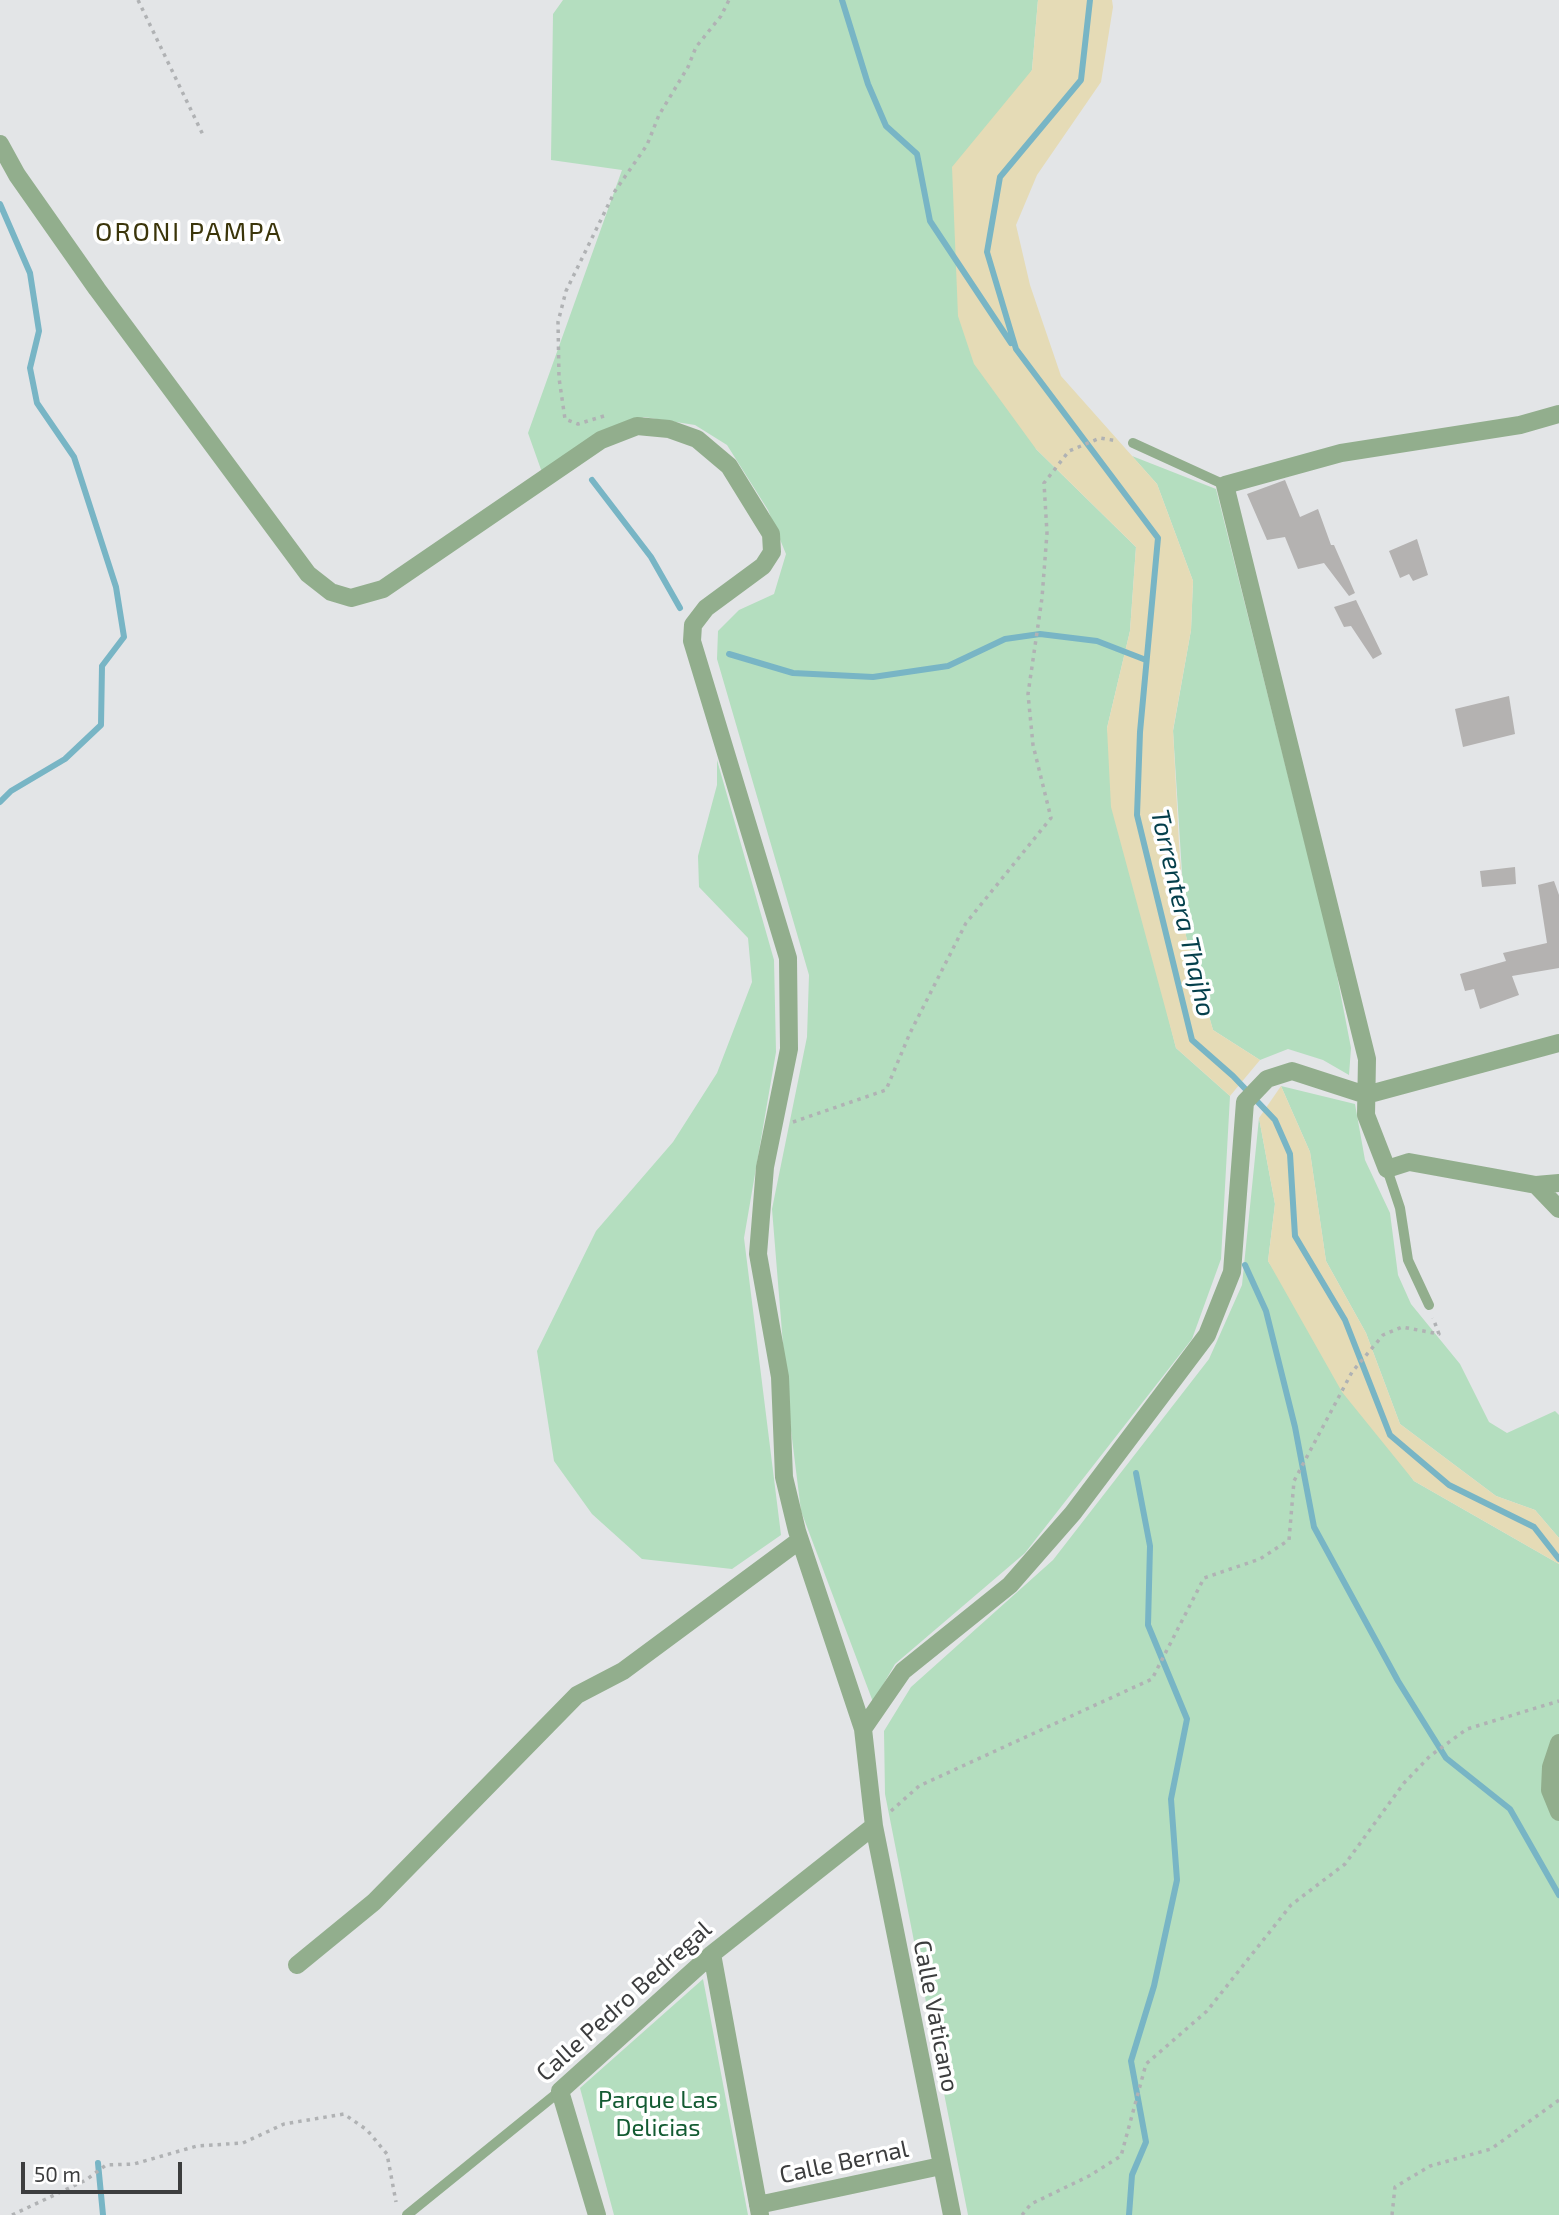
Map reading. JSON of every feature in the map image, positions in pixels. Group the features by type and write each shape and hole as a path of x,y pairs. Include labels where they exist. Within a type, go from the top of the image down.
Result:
{"street":[{"name":"Calle Vaticano","path":"0,144 17,175 97,289 308,574 331,592 351,598 383,589 601,440 637,426 669,429 697,439 729,466 771,534 772,552 762,566 737,588 706,608 693,625 692,641 788,958 789,1049 765,1167 758,1254 780,1377 784,1477 800,1540 863,1729 874,1826 952,2215"},
{"path":"1559,414 1520,425 1341,453 1225,485 1367,1059 1366,1115 1387,1169 1409,1162 1536,1185 1559,1183"},
{"path":"863,1729 903,1671 1010,1585 1028,1565 1073,1513 1207,1335 1232,1272 1245,1102 1267,1079 1292,1071 1366,1094 1559,1043"},
{"path":"1536,1185 1559,1209"},
{"path":"297,1965 374,1902 577,1695 623,1671 800,1540"},
{"path":"1559,1743 1551,1767 1550,1790 1559,1812"},
{"name":"Calle Pedro Bedregal","path":"560,2091 712,1954 874,1826"},
{"path":"712,1954 759,2210"},
{"path":"560,2091 597,2215"},
{"name":"Calle Bernal","path":"759,2210 941,2166"}],"lane":[{"path":"1133,443 1225,485"},
{"path":"1387,1169 1400,1208 1408,1260 1429,1305"},
{"name":"Calle Pedro Bedregal","path":"407,2215 560,2091"}],"path":[{"path":"138,0 204,137"},
{"path":"613,414 578,424 565,419 559,378 558,322 566,291 615,191 647,145 659,115 688,67 696,47 721,16 729,0"},
{"path":"772,1131 817,1112 886,1090 966,923 1051,818 1033,745 1028,694 1042,598 1047,533 1044,483 1069,451 1100,438 1133,443"},
{"path":"874,1826 919,1786 1152,1679 1205,1578 1260,1559 1289,1540 1294,1481 1352,1372 1383,1335 1402,1327 1439,1334 1429,1305"},
{"path":"1022,2215 1031,2204 1089,2176 1121,2156 1146,2064 1207,2011 1291,1905 1345,1864 1404,1783 1430,1756 1467,1729 1559,1701"},
{"path":"1392,2215 1395,2187 1430,2166 1492,2149 1559,2100"},
{"path":"12,2215 86,2180 106,2165 134,2164 197,2146 243,2143 284,2124 344,2114 367,2130 387,2154 396,2205"}],"green space":[{"path":"563,0 1038,0 1032,70 982,174 1036,449 1136,547 1130,631 1107,728 1147,932 1176,1048 1230,1096 1221,1259 1192,1339 1025,1553 895,1664 873,1702 801,1511 788,1406 772,1209 807,1037 809,975 717,659 718,631 739,610 774,594 786,554 768,510 727,445 695,425 644,417 606,432 544,478 528,433 622,170 551,160 553,14"},
{"path":"1132,456 1216,489 1333,955 1351,1048 1349,1075 1323,1060 1288,1049 1260,1060 1213,1030 1186,936 1173,731 1191,630 1193,581 1157,484"},
{"path":"717,760 774,960 776,1052 744,1238 781,1535 732,1569 642,1559 592,1514 554,1461 537,1351 596,1231 673,1142 717,1073 752,982 748,938 699,887 698,856 717,785"},
{"path":"1281,1086 1355,1104 1365,1160 1390,1213 1398,1275 1411,1304 1460,1364 1489,1422 1507,1433 1555,1411 1559,1415 1559,1538 1535,1510 1496,1496 1400,1424 1366,1333 1326,1261 1310,1152"},
{"path":"1259,1118 1275,1204 1268,1261 1414,1481 1559,1564 1559,2215 968,2215 885,1794 884,1731 911,1687 1053,1560 1209,1359 1242,1285"},
{"name":"Parque Las Delicias","path":"703,1979 748,2215 614,2215 580,2088"}],"sand":[{"name":"Torrentera Thajho","path":"1038,0 1112,0 1101,82 1037,175 1016,225 1030,285 1061,376 1157,484 1193,581 1191,630 1173,730 1179,844 1186,936 1213,1030 1260,1060 1230,1096 1176,1048 1111,807 1107,728 1130,631 1136,547 1036,449 974,364 958,316 952,167 1032,70"},
{"path":"1281,1086 1310,1152 1326,1261 1366,1333 1400,1424 1496,1496 1535,1510 1559,1538 1559,1564 1414,1481 1342,1392 1268,1261 1275,1204 1259,1118"}],"building":[{"path":"1285,480 1300,517 1318,509 1331,545 1334,545 1355,593 1349,596 1324,563 1298,569 1285,537 1267,540 1247,494"},
{"path":"1417,539 1428,575 1413,581 1409,574 1400,578 1389,551"},
{"path":"1356,600 1382,654 1373,659 1351,626 1344,627 1334,607"},
{"path":"1509,696 1515,734 1463,747 1455,709"},
{"path":"1515,867 1516,884 1482,887 1480,871"},
{"path":"1554,881 1559,895 1559,968 1512,976 1519,995 1480,1009 1474,989 1465,991 1460,974 1506,961 1503,953 1547,943 1538,885"}],"waterway":[{"path":"842,0 868,84 886,126 917,154 930,221 1011,343"},
{"name":"Torrentera Thajho","path":"1090,0 1081,80 1000,177 987,252 1016,349 1158,538 1140,732 1137,815 1192,1040 1233,1076 1275,1120 1290,1154 1295,1236 1345,1320 1390,1435 1449,1485 1534,1527 1559,1559"},
{"path":"0,204 30,273 39,331 30,368 37,403 74,457 116,587 124,637 102,666 101,725 65,759 11,791 0,802"},
{"path":"592,480 651,557 680,608"},
{"path":"729,654 793,673 873,677 948,666 1005,639 1040,634 1097,641 1146,660"},
{"path":"1245,1265 1266,1311 1295,1427 1314,1527 1398,1681 1446,1758 1510,1809 1559,1895"},
{"path":"1129,2215 1132,2175 1146,2142 1131,2061 1154,1986 1177,1880 1171,1799 1187,1719 1148,1625 1150,1546 1136,1473"},
{"path":"98,2163 103,2215"}],"district":[{"name":"ORONI PAMPA","path":"189,232"}]}
